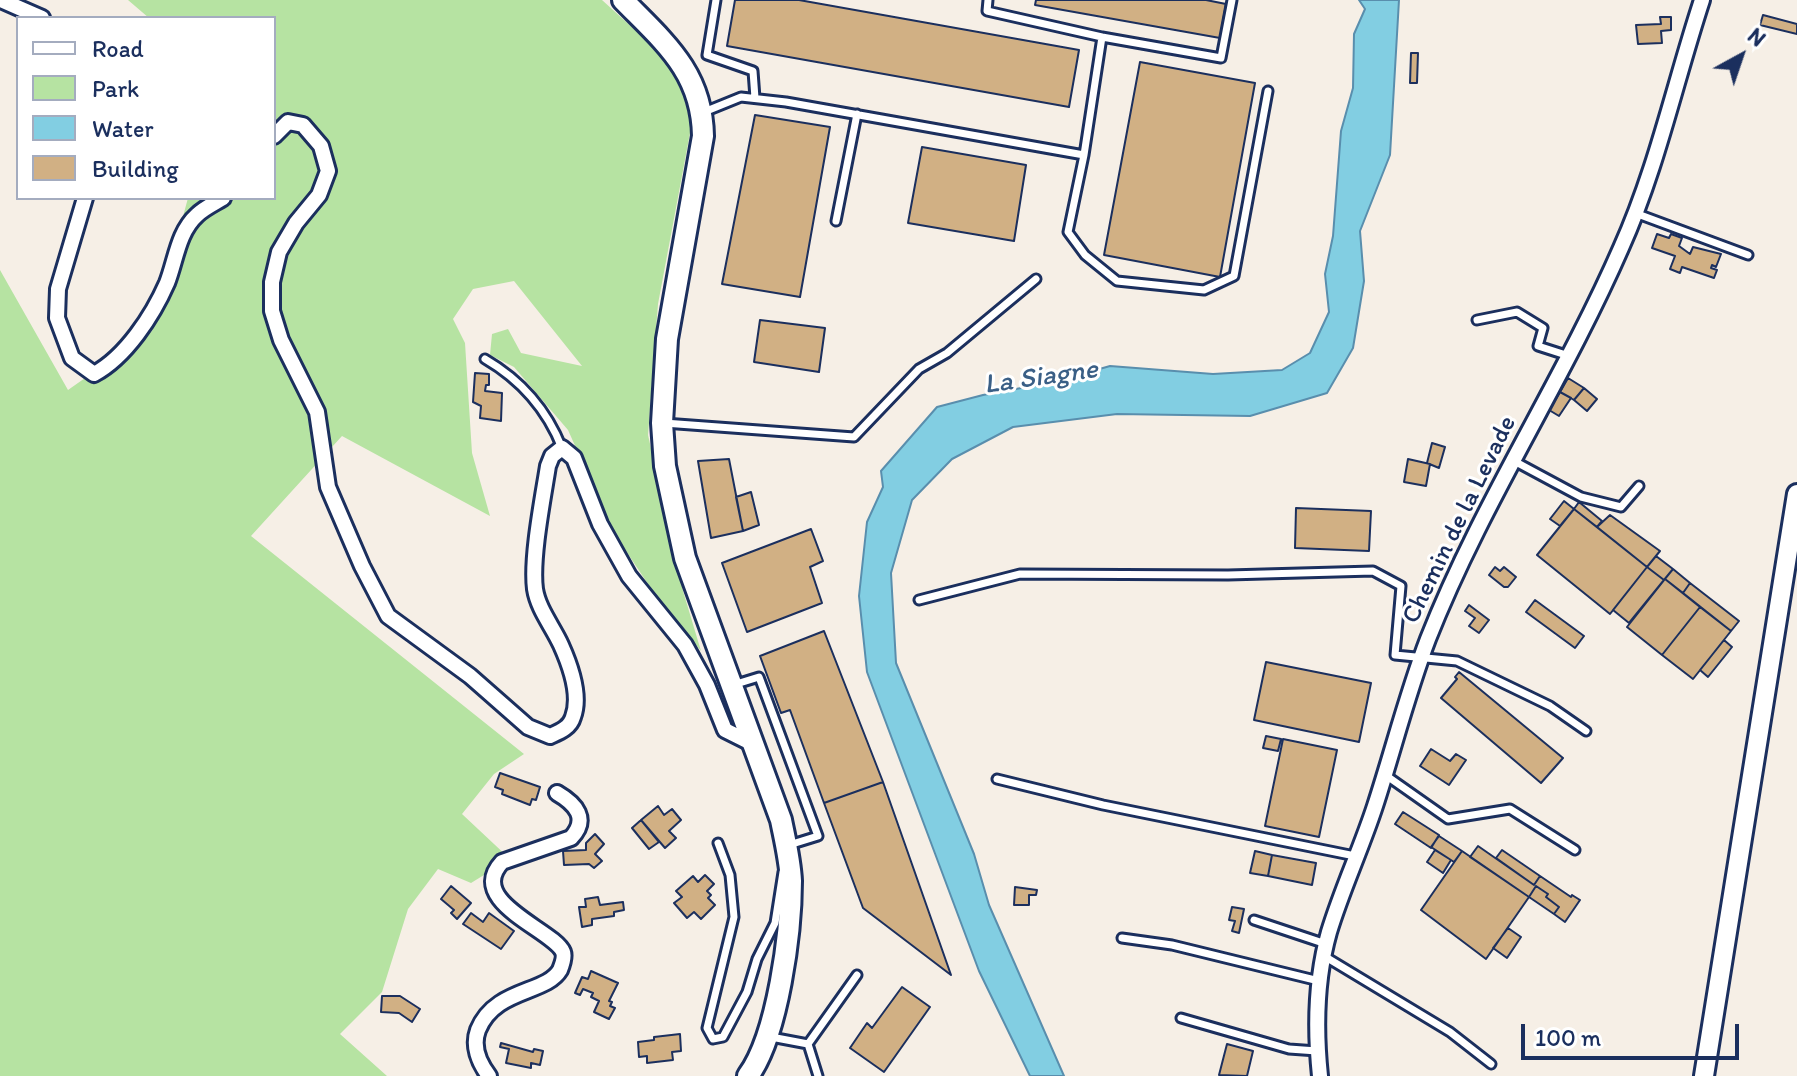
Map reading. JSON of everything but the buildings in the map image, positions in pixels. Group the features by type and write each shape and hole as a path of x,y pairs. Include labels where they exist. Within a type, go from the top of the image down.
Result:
{"main road":[{"path":"623,0 675,53 690,79 702,113 703,136 667,339 662,423 665,466 685,558 781,820 791,878 789,927 769,1036 759,1061 748,1076"}],"street":[{"path":"1,0 37,16"},
{"name":"Chemin de la Levade","path":"1320,1076 1317,1051 1319,981 1325,950 1421,659 1474,539 1569,356 1635,213 1702,0"},
{"path":"276,134 288,122 303,125 321,146 328,171 319,195 296,223 279,252 272,282 272,311 281,340 317,412 328,487 362,566 388,616 470,676 528,727 550,736 565,730 573,718 575,688 562,646 535,589 548,466 552,456 562,448 574,458 600,524 629,576 685,645 707,685 725,730 753,744"},
{"path":"84,200 58,289 57,318 72,358 94,374 109,366 143,325 166,284 183,233 197,215 220,200"},
{"path":"1704,1076 1797,494"},
{"path":"489,1076 476,1051 475,1038 480,1025 500,1003 556,975 563,959 563,951 555,943 529,926 501,901 494,877 496,868 502,862 571,838 577,832 579,811 572,802 557,793"}],"lane":[{"path":"716,0 707,55 753,71 755,98"},
{"path":"988,0 987,11 1102,37 1221,58 1232,0"},
{"path":"1102,37 1084,155 1068,232 1085,255 1117,281 1204,290 1234,276 1268,91"},
{"path":"702,113 741,97 755,98 1084,155"},
{"path":"836,221 857,114"},
{"path":"1635,213 1748,255"},
{"path":"662,423 854,437 919,369 947,353 1036,279"},
{"path":"1477,320 1517,312 1543,328 1538,346 1569,356"},
{"path":"485,359 511,374 551,421 562,448"},
{"path":"1514,461 1581,497 1621,507 1639,486"},
{"path":"919,600 1020,574 1228,575 1373,571 1401,586 1395,655 1457,661 1550,706 1586,731"},
{"path":"718,843 730,875 734,917 707,1028 713,1039 723,1037 747,992 757,959 775,923 779,882 787,852 818,836 759,677 733,685"},
{"path":"1384,774 1448,819 1510,809 1575,850"},
{"path":"997,779 1103,805 1355,856"},
{"path":"1254,920 1325,950 1450,1032 1491,1064"},
{"path":"1122,938 1172,945 1319,981"},
{"path":"808,1044 857,975"},
{"path":"1181,1018 1289,1049 1317,1051"},
{"path":"769,1036 808,1044"},
{"path":"808,1044 818,1076"}],"green space":[{"path":"128,0 602,0 667,59 693,117 658,304 648,435 683,591 701,651 652,590 614,533 568,430 514,367 490,355 492,334 508,329 521,353 582,366 514,281 473,289 453,319 465,343 472,453 490,516 342,436 251,536 524,754 494,774 462,814 510,859 471,883 438,869 408,909 382,992 340,1034 387,1076 0,1076 0,270 68,390 152,331 187,200 276,200 276,16 147,16"}],"water":[{"path":"1359,0 1399,0 1390,155 1360,231 1364,281 1353,348 1327,393 1250,416 1117,414 1013,427 952,459 912,500 891,573 896,663 974,854 989,905 1064,1076 1030,1076 979,971 867,672 859,596 867,522 883,487 881,471 937,407 1054,382 1110,366 1213,374 1282,370 1310,353 1329,312 1325,274 1333,236 1341,131 1353,88 1354,34 1365,9"}],"water label":[{"name":"La Siagne","path":"1041,378"}]}
